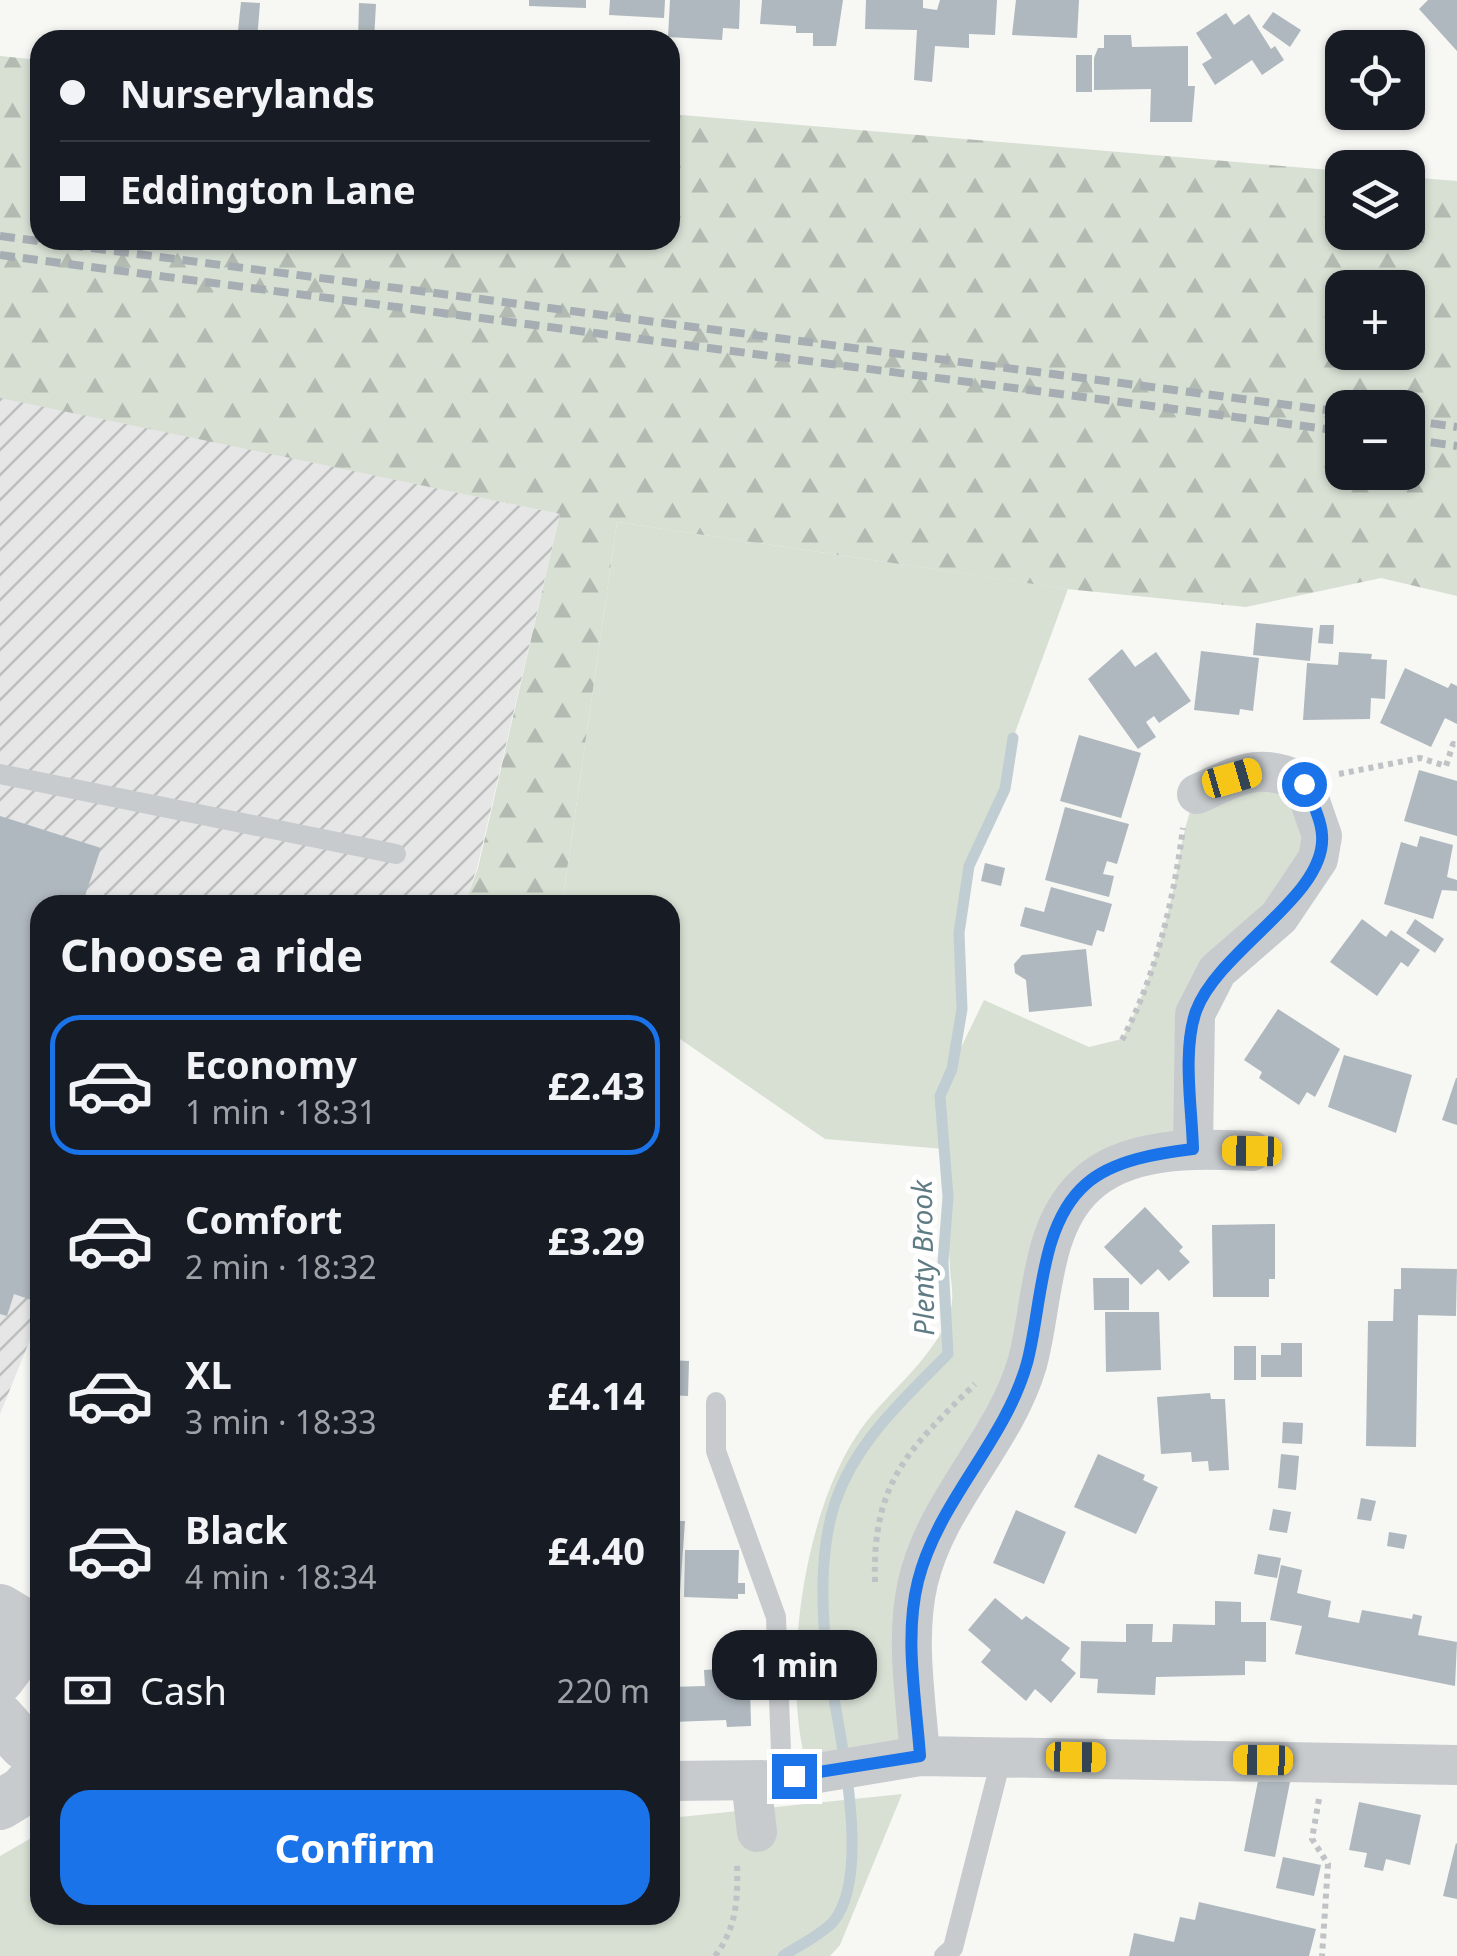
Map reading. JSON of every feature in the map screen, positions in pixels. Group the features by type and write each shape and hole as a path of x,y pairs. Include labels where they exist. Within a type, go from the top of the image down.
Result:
{"street":[{"path":"1193,1149 1195,1014 1217,971 1278,917 1318,860 1322,836 1304,784 1266,769 1197,794"},
{"path":"920,1756 911,1628 918,1580 945,1512 1026,1366 1050,1254 1064,1210 1087,1183 1119,1166 1160,1153 1193,1149 1252,1151"},
{"path":"0,1609 30,1627"},
{"path":"0,1678 20,1652 30,1648"},
{"path":"0,1718 24,1745 30,1746"},
{"path":"680,1781 766,1780 920,1756 1457,1765"},
{"path":"758,1832 766,1780"},
{"path":"0,1805 30,1783"}],"lane":[{"path":"0,774 396,854"},
{"path":"716,1402 716,1451 776,1617 766,1780"},
{"path":"944,1956 953,1948 1002,1756"}],"path":[{"path":"1304,784 1362,767 1420,758 1446,766 1453,744 1457,745"},
{"path":"1122,1040 1134,1017 1170,903 1183,826 1197,794"},
{"path":"1322,1956 1328,1864 1312,1838 1324,1763"},
{"path":"715,1956 731,1932 738,1906 736,1834 758,1832"}],"shaded area":[{"path":"0,397 560,514 468,895 30,895 30,1340 0,1414"}],"green space":[{"path":"0,56 30,59 30,250 680,250 680,115 1325,170 1325,250 1425,250 1425,178 1457,181 1457,596 1381,578 1246,607 1067,589 617,522 563,895 468,895 478,868 560,514 0,398"},
{"path":"617,522 1068,589 1013,738 1005,789 969,866 959,933 962,1009 953,1064 984,1000 1089,1047 1122,1039 1156,953 1197,794 1266,769 1322,836 1217,971 1193,1149 1087,1183 918,1580 920,1756 809,1774 800,1735 797,1644 811,1549 841,1463 861,1429 936,1341 951,1308 944,1149 825,1139 680,1039 680,895 563,895"},
{"path":"902,1794 840,1945 830,1956 0,1956 0,1856 30,1839 30,1925 680,1925 680,1817"}],"building":[{"path":"529,0 586,0 586,8 529,6"},
{"path":"610,0 665,0 664,18 609,15"},
{"path":"670,0 740,0 739,29 723,28 722,40 680,38 680,30 668,30"},
{"path":"762,0 843,0 836,46 813,46 813,33 796,33 796,26 760,24"},
{"path":"866,0 923,0 923,8 937,10 940,0 997,0 995,35 969,34 969,48 935,46 932,82 914,80 917,30 865,29"},
{"path":"1016,0 1079,0 1077,38 1012,35"},
{"path":"1428,0 1457,0 1457,51 1419,9"},
{"path":"241,2 260,3 258,30 238,30"},
{"path":"359,3 376,4 375,30 358,30"},
{"path":"1273,12 1301,30 1290,47 1262,27"},
{"path":"1226,13 1234,25 1249,14 1271,49 1275,46 1284,60 1262,75 1252,60 1215,85 1202,64 1212,58 1196,33"},
{"path":"1104,35 1131,35 1132,47 1188,46 1188,86 1195,86 1192,122 1150,122 1151,89 1094,90 1094,58 1098,48 1104,48"},
{"path":"1076,55 1092,55 1092,92 1076,92"},
{"path":"1256,623 1313,628 1310,661 1253,655"},
{"path":"1320,625 1334,625 1333,644 1318,643"},
{"path":"1122,649 1135,667 1156,652 1191,701 1159,723 1154,716 1146,722 1156,737 1138,749 1088,679"},
{"path":"1201,651 1259,658 1253,711 1240,709 1239,715 1194,710"},
{"path":"1339,652 1372,654 1371,659 1387,660 1385,699 1371,698 1370,719 1303,720 1307,663 1338,665"},
{"path":"1405,668 1448,688 1451,683 1457,686 1457,724 1445,718 1431,747 1380,723"},
{"path":"1079,735 1141,753 1121,818 1060,801"},
{"path":"1419,770 1457,781 1457,836 1404,821"},
{"path":"1065,807 1129,824 1117,864 1107,861 1103,874 1114,876 1109,897 1045,880"},
{"path":"0,816 101,848 85,895 30,895 30,1300 14,1294 7,1316 0,1314"},
{"path":"1420,836 1453,845 1447,877 1457,880 1457,891 1442,890 1433,919 1384,904 1401,842 1417,847"},
{"path":"985,863 1005,868 1001,886 981,881"},
{"path":"1051,887 1112,904 1104,932 1097,930 1092,946 1020,926 1025,907 1044,912"},
{"path":"1362,919 1386,937 1391,930 1420,950 1408,967 1401,962 1377,996 1330,962"},
{"path":"1415,919 1444,939 1435,953 1406,933"},
{"path":"1086,949 1092,1006 1029,1012 1026,980 1015,973 1014,964 1022,955"},
{"path":"1278,1009 1340,1049 1315,1097 1307,1092 1299,1105 1259,1078 1262,1072 1244,1060"},
{"path":"1344,1055 1412,1075 1396,1133 1328,1107"},
{"path":"1457,1078 1457,1125 1442,1120"},
{"path":"1145,1207 1183,1247 1179,1251 1190,1262 1169,1281 1158,1269 1141,1285 1104,1247"},
{"path":"1275,1224 1275,1279 1269,1279 1269,1297 1213,1297 1212,1225"},
{"path":"1401,1268 1457,1269 1456,1316 1418,1315 1416,1447 1366,1446 1368,1321 1393,1321 1394,1289 1401,1289"},
{"path":"1093,1278 1129,1278 1129,1310 1094,1310"},
{"path":"1105,1312 1159,1312 1161,1370 1106,1372"},
{"path":"1281,1343 1302,1343 1302,1377 1261,1377 1261,1355 1281,1355"},
{"path":"1234,1346 1256,1346 1256,1380 1234,1380"},
{"path":"680,1361 689,1361 688,1396 680,1396"},
{"path":"1210,1393 1211,1399 1225,1399 1229,1470 1209,1471 1208,1461 1192,1462 1191,1452 1161,1454 1157,1397"},
{"path":"1283,1422 1303,1423 1302,1444 1282,1443"},
{"path":"1098,1454 1145,1475 1143,1480 1158,1487 1136,1534 1074,1507"},
{"path":"1281,1454 1299,1456 1296,1490 1278,1488"},
{"path":"1361,1498 1376,1501 1371,1521 1357,1519"},
{"path":"1273,1509 1291,1512 1287,1533 1269,1530"},
{"path":"1016,1510 1066,1532 1044,1584 993,1563"},
{"path":"680,1521 685,1521 680,1592"},
{"path":"1389,1532 1407,1535 1404,1549 1387,1546"},
{"path":"685,1550 739,1550 738,1583 745,1583 745,1594 738,1594 738,1599 684,1597"},
{"path":"1258,1554 1281,1558 1277,1578 1254,1574"},
{"path":"1281,1565 1302,1570 1297,1593 1331,1601 1328,1617 1359,1623 1362,1610 1412,1619 1413,1614 1422,1616 1418,1635 1457,1642 1455,1686 1295,1654 1302,1626 1270,1620"},
{"path":"995,1598 1022,1620 1026,1616 1070,1648 1061,1660 1076,1673 1051,1703 1035,1689 1026,1701 981,1662 991,1650 968,1630"},
{"path":"1215,1601 1241,1602 1241,1622 1266,1622 1266,1662 1245,1661 1245,1675 1156,1677 1155,1695 1097,1693 1098,1679 1080,1678 1081,1641 1126,1642 1126,1624 1153,1624 1152,1642 1172,1642 1173,1624 1215,1625"},
{"path":"749,1644 751,1726 727,1727 726,1720 680,1722 680,1687 705,1686 704,1670 720,1669 719,1651 725,1645"},
{"path":"1260,1771 1291,1777 1275,1857 1244,1851"},
{"path":"1359,1802 1421,1815 1410,1865 1386,1859 1383,1871 1364,1867 1367,1853 1349,1850"},
{"path":"1457,1844 1457,1899 1443,1896"},
{"path":"1283,1857 1321,1865 1314,1896 1276,1888"},
{"path":"1199,1902 1316,1929 1309,1956 1129,1956 1134,1933 1174,1942 1180,1917 1195,1920"}],"waterway":[{"name":"Plenty Brook","path":"783,1956 833,1922 845,1898 851,1867 849,1792 825,1636 823,1578 830,1521 844,1481 868,1440 948,1354 943,1262 948,1197 940,1096 952,1069 962,1009 959,933 969,866 1005,789 1013,738"}],"railway":[{"path":"0,236 30,240"},
{"path":"107,250 1325,410"},
{"path":"0,255 1325,429"},
{"path":"1425,422 1457,427"},
{"path":"1425,441 1457,446"}],"route":[{"path":"794,1776 920,1756 911,1628 918,1580 945,1512 1005,1412 1026,1366 1050,1254 1064,1210 1087,1183 1119,1166 1160,1153 1193,1149 1195,1014 1217,971 1278,917 1318,860 1322,836 1304,784"}]}
